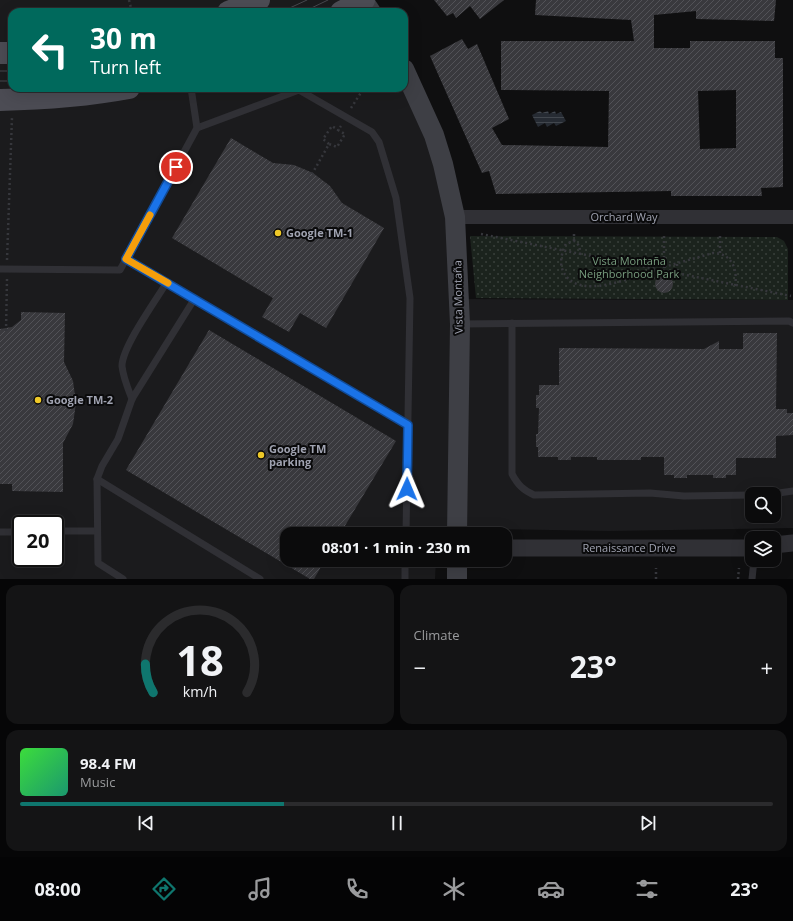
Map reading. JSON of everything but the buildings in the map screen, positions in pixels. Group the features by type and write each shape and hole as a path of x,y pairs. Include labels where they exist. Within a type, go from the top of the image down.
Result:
{"main road":[{"path":"238,8 259,0"},
{"path":"349,8 364,0"},
{"name":"Vista Montaña","path":"408,78 434,135 443,164 455,217 460,324 457,527"},
{"path":"6,107 44,99 107,92"},
{"path":"457,567 457,579"}],"street":[{"name":"Orchard Way","path":"455,217 793,217"},
{"path":"781,545 793,544"},
{"name":"Renaissance Drive","path":"512,548 745,548"}],"lane":[{"path":"3,269 120,270 197,128 192,92"},
{"path":"197,128 294,92"},
{"path":"302,92 372,132 379,142 396,198 410,298 406,527"},
{"path":"126,259 168,282 408,425"},
{"path":"132,399 122,366 125,352 168,282"},
{"path":"123,579 98,563 97,479 102,466 118,439 132,399 195,298"},
{"path":"460,324 781,321 793,323"},
{"path":"512,323 512,474 518,485 525,491 534,495 650,493 684,496 745,495"},
{"path":"97,479 260,579"},
{"path":"781,493 793,491"},
{"path":"64,532 97,531"},
{"path":"0,532 12,532"},
{"path":"405,567 405,579"},
{"path":"752,579 753,567"}],"path":[{"path":"338,130 362,92"},
{"path":"6,107 3,269 6,331"},
{"path":"332,126 338,130 345,134 337,147 329,144 323,139 332,126"},
{"path":"307,183 329,144"},
{"path":"574,232 574,241"},
{"path":"720,233 720,253"},
{"path":"480,234 563,252 656,269 664,269 735,286 791,296"},
{"path":"664,234 664,269"},
{"path":"574,241 566,244 563,252 562,268 565,276 574,283 587,286 602,286 656,269"},
{"path":"574,241 580,246 580,255"},
{"path":"664,269 713,253 720,253 728,258 734,266 737,277 735,286"},
{"path":"677,264 677,273"},
{"path":"656,568 656,579"},
{"path":"738,579 739,568"}],"shaded area":[{"path":"0,0 364,0 369,8 8,8 8,92 406,92 439,151 460,299 793,300 793,528 609,531 512,529 512,527 280,527 280,567 436,567 435,579 0,579"},
{"path":"540,111 542,113 548,111 549,114 555,111 556,114 561,112 566,121 556,126 554,123 547,127 545,123 538,127 532,115"}],"green space":[{"name":"Vista Montaña Neighborhood Park","path":"470,236 777,237 784,241 788,249 788,300 476,298"}],"tram line":[{"path":"290,8 307,0"},
{"path":"311,8 328,0"},
{"path":"0,71 8,71"},
{"path":"0,81 8,81"}],"slow traffic":[{"path":"150,215 126,259 168,283"}],"place":[{"name":"Google TM-1","path":"278,233"},
{"name":"Google TM-2","path":"38,400"},
{"name":"Google TM parking","path":"261,455"}],"route":[{"path":"176,167 126,259 408,425 407,489"}]}
